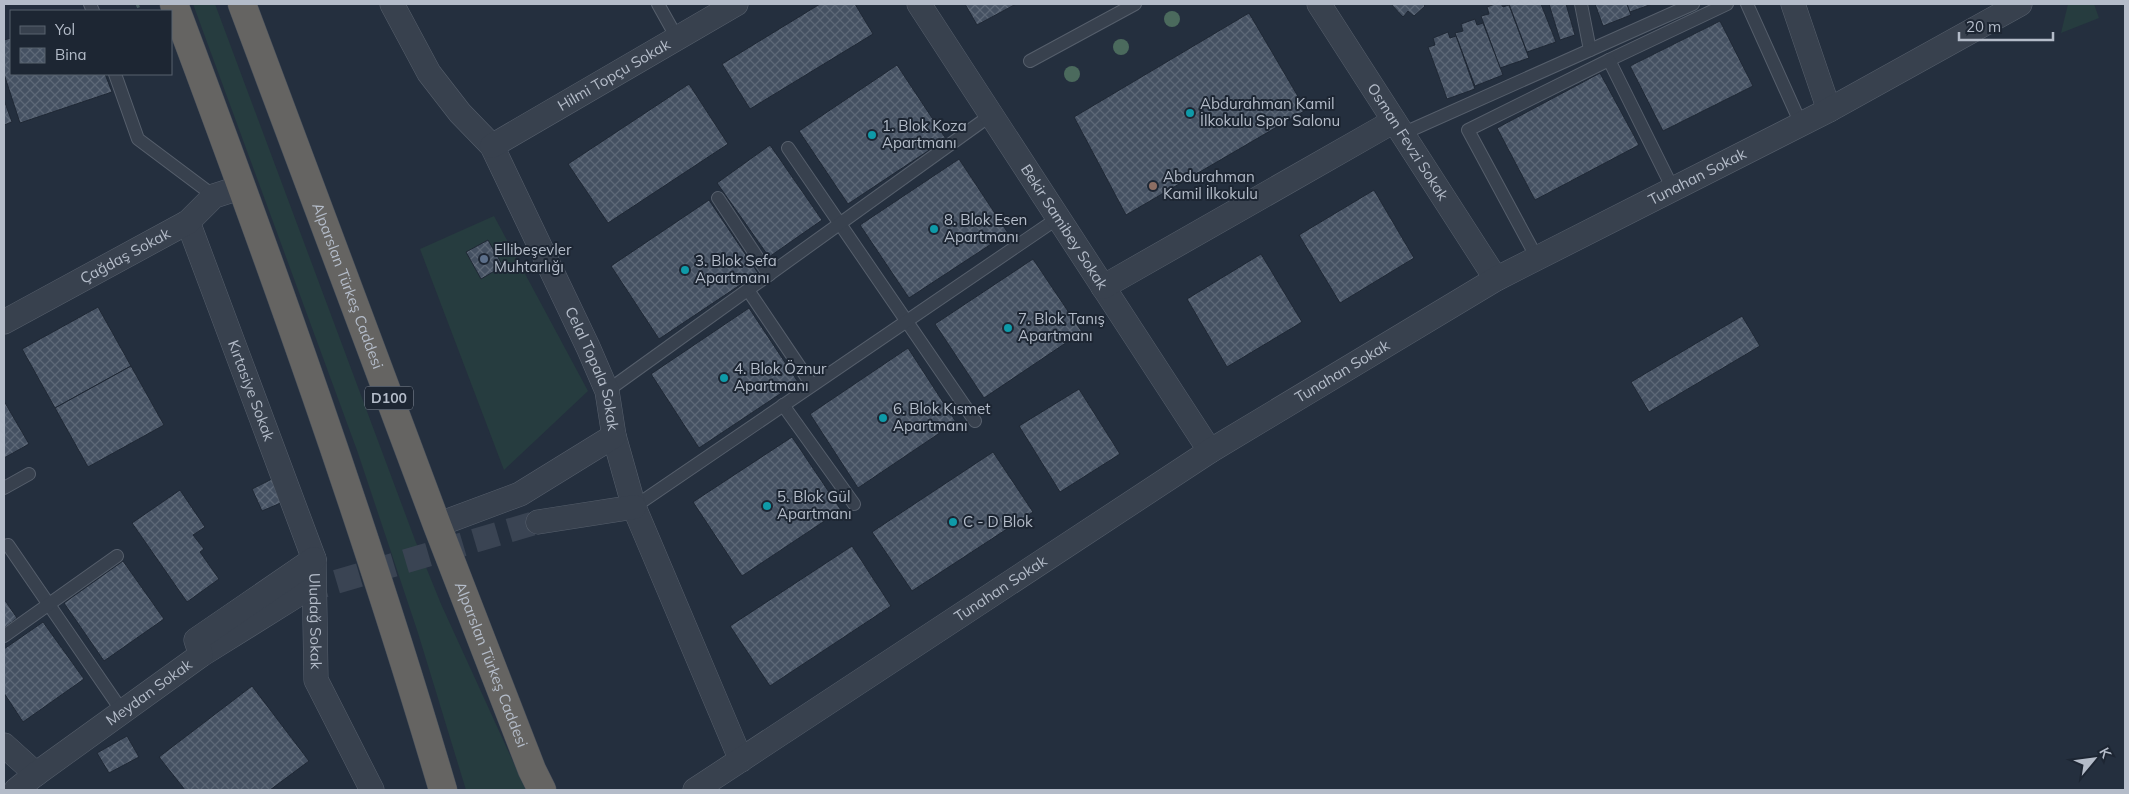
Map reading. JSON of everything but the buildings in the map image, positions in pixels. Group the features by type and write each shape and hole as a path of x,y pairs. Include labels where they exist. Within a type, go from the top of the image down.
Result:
{"highway":[{"path":"174,4 242,186 389,615 443,790"},
{"name":"Alparslan Türkeş Caddesi","path":"242,4 437,526 542,790"}],"street":[{"name":"Celal Topala Sokak","path":"392,4 429,73 460,113 492,146 588,347 606,391 614,436 634,507 740,760"},
{"name":"Hilmi Topçu Sokak","path":"492,146 736,4"},
{"name":"Bekir Samibey Sokak","path":"919,4 1210,451"},
{"name":"Osman Fevzi Sokak","path":"1319,4 1496,279"},
{"path":"1792,4 1829,110"},
{"name":"Tunahan Sokak","path":"695,790 1210,451 1496,279 1829,110 1986,12 2020,4"},
{"path":"1103,287 1398,128"},
{"name":"Çağdaş Sokak","path":"6,317 188,222 214,196 242,186"},
{"name":"Kırtasiye Sokak","path":"188,222 314,559"},
{"path":"437,526 520,494 614,436"},
{"path":"538,522 634,507"},
{"name":"Meydan Sokak","path":"16,790 122,711 202,655 196,640 314,559"},
{"name":"Uludağ Sokak","path":"314,559 316,680 372,790"},
{"path":"202,655 302,592"},
{"path":"4,745 36,774"}],"lane":[{"path":"658,4 677,38"},
{"path":"1030,61 1135,4"},
{"path":"1582,4 1590,50"},
{"path":"1398,128 1590,50 1693,4"},
{"path":"1537,258 1468,130 1727,4"},
{"path":"1747,4 1801,124"},
{"path":"1609,60 1673,189"},
{"path":"115,75 138,139 214,196"},
{"path":"606,391 991,115"},
{"path":"788,148 975,422"},
{"path":"718,198 769,275"},
{"path":"634,507 1058,218"},
{"path":"748,290 812,386"},
{"path":"783,405 854,504"},
{"path":"4,488 29,474"},
{"path":"8,546 122,711"},
{"path":"4,636 117,556"}],"green space":[{"path":"193,4 215,4 415,540 441,604 526,790 466,790 418,633 358,453"},
{"path":"2068,4 2094,4 2099,18 2061,33"},
{"path":"494,216 588,391 504,470 420,249"}],"tunnel":[{"path":"302,592 538,522"}],"place":[{"name":"Abdurahman Kamil İlkokulu Spor Salonu","path":"1190,113"},
{"name":"1. Blok Koza Apartmanı","path":"872,135"},
{"name":"Abdurahman Kamil İlkokulu","path":"1153,186"},
{"name":"8. Blok Esen Apartmanı","path":"934,229"},
{"name":"Ellibeşevler Muhtarlığı","path":"484,259"},
{"name":"3. Blok Sefa Apartmanı","path":"685,270"},
{"name":"7. Blok Tanış Apartmanı","path":"1008,328"},
{"name":"4. Blok Öznur Apartmanı","path":"724,378"},
{"name":"6. Blok Kısmet Apartmanı","path":"883,418"},
{"name":"5. Blok Gül Apartmanı","path":"767,506"},
{"name":"C - D Blok","path":"953,522"}]}
